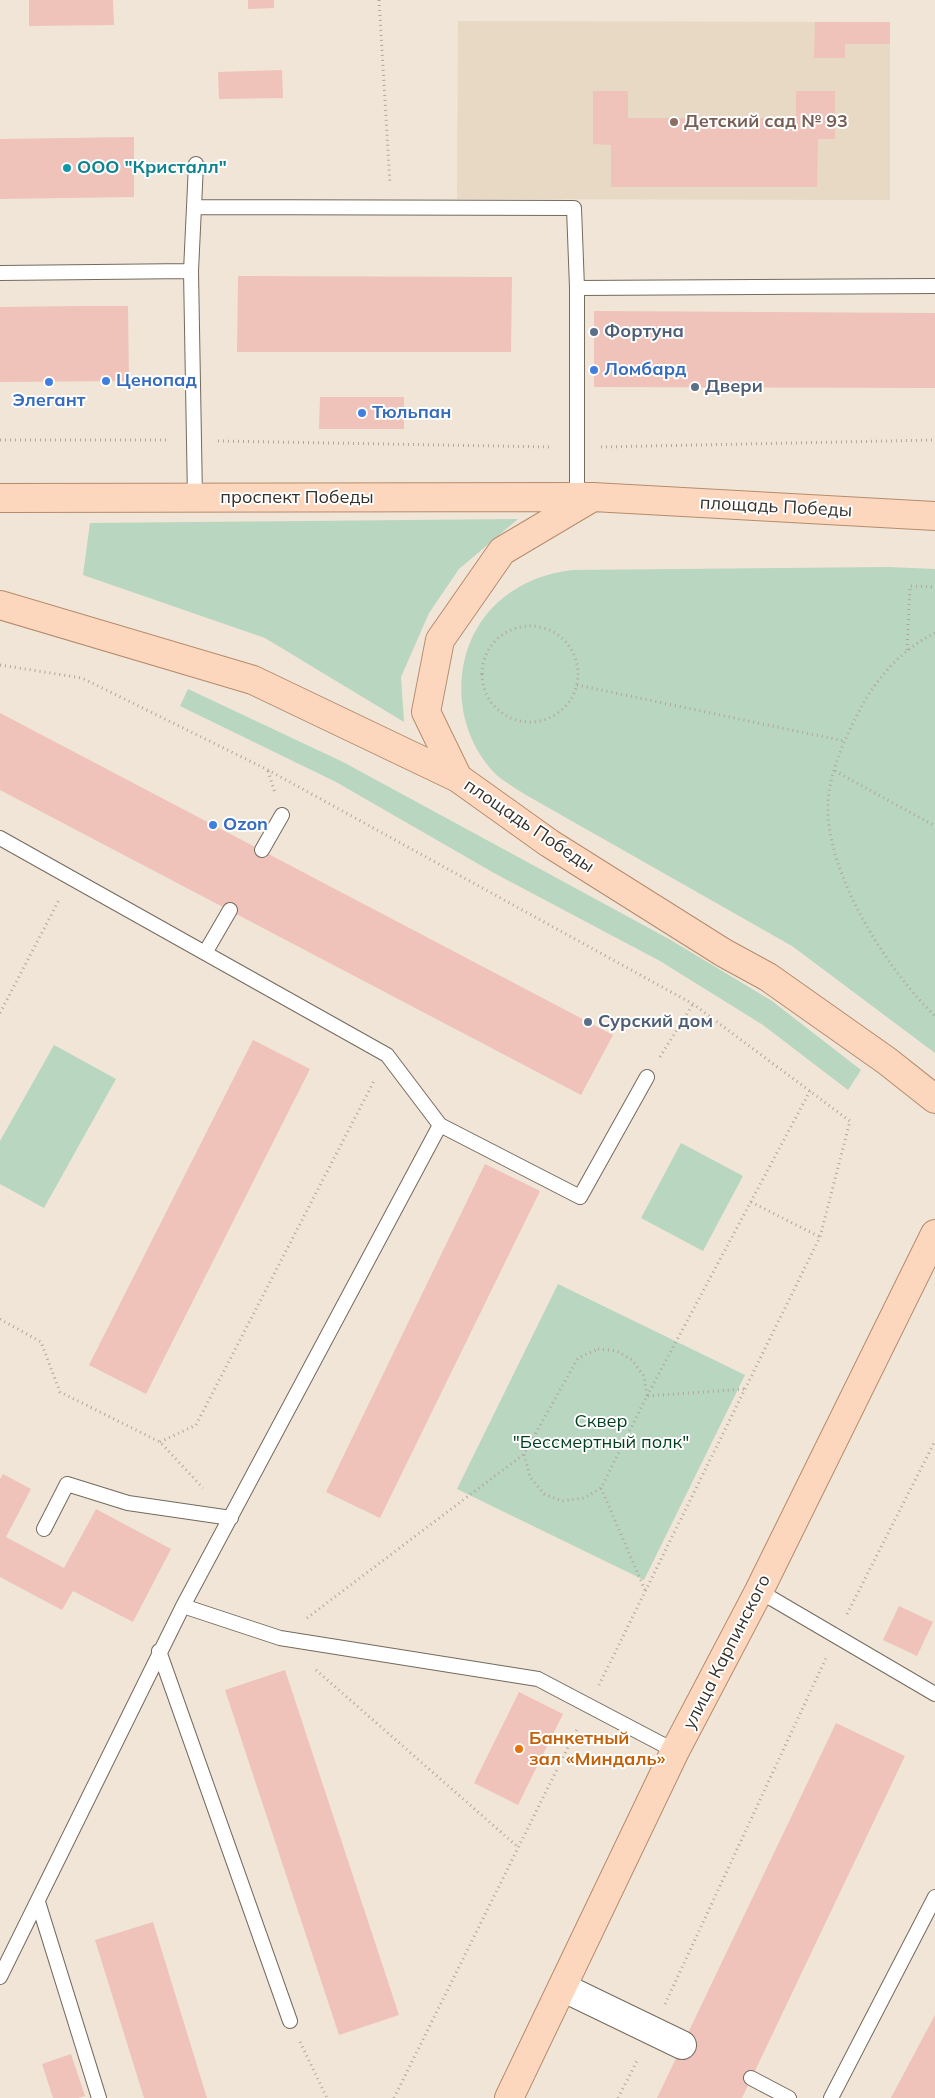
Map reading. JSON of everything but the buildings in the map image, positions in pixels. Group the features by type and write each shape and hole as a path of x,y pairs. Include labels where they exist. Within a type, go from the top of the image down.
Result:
{"main road":[{"name":"проспект Победы","path":"0,498 585,497"},
{"name":"площадь Победы","path":"935,516 585,497 502,551 440,640 426,712 458,778 549,843 724,952 768,977 887,1061 935,1098"},
{"path":"0,604 253,680 458,778"},
{"name":"улица Карпинского","path":"509,2098 564,1988 675,1751 759,1591 935,1234"}],"street":[{"path":"564,1988 682,2045"}],"lane":[{"path":"194,498 191,271 196,164"},
{"path":"194,207 574,208 577,288 577,447 585,497"},
{"path":"0,273 191,271"},
{"path":"577,288 935,286"},
{"path":"262,850 282,816"},
{"path":"0,838 387,1056 440,1125 580,1197 647,1077"},
{"path":"206,953 230,910"},
{"path":"0,1977 183,1606 440,1125"},
{"path":"44,1529 68,1484 128,1502 230,1518"},
{"path":"759,1591 935,1694"},
{"path":"183,1606 280,1638 538,1679 675,1751"},
{"path":"160,1651 290,2021"},
{"path":"831,2098 935,1897"},
{"path":"38,1902 99,2098"},
{"path":"751,2078 781,2096"}],"path":[{"path":"379,0 392,207"},
{"path":"0,440 193,440 577,447 935,440"},
{"path":"906,650 910,586 935,588"},
{"path":"534,626 553,632 563,639 571,649 578,666 577,685 570,702 556,715 538,722 520,722 502,714 489,701 483,683 483,664 491,647 504,634 516,628 534,626"},
{"path":"935,633 906,650 887,668 869,694 844,741 828,802 828,825 834,855 843,881 870,930 905,984 935,1016"},
{"path":"0,665 82,678 268,770 693,1004 850,1121 820,1237 394,2098"},
{"path":"577,685 844,741"},
{"path":"835,771 935,826"},
{"path":"0,1013 71,877"},
{"path":"647,1077 693,1004"},
{"path":"160,1442 196,1425 387,1056"},
{"path":"524,1454 530,1477 544,1494 562,1501 584,1498 601,1488 647,1396 810,1091"},
{"path":"751,1202 820,1237"},
{"path":"0,1319 41,1342 60,1392 160,1442 230,1518"},
{"path":"518,1847 280,1638 524,1454 578,1358 598,1350 617,1351 632,1360 644,1376 647,1396"},
{"path":"647,1396 745,1389"},
{"path":"618,2098 652,2031 837,1636 935,1441"},
{"path":"601,1488 646,1590"},
{"path":"290,2021 327,2098"}],"shaded area":[{"name":"Детский сад № 93","path":"458,21 890,22 890,200 457,199"}],"green space":[{"path":"518,519 459,569 429,613 401,677 404,722 265,638 83,575 90,523"},
{"path":"888,567 935,569 935,1053 792,946 526,795 500,778 483,759 471,736 464,712 461,687 464,662 472,638 485,616 503,598 519,587 554,573 573,570"},
{"path":"188,689 343,762 669,939 772,1001 861,1070 848,1090 763,1025 660,961 494,873 336,782 180,706"},
{"path":"54,1045 116,1079 44,1208 0,1184 0,1141"},
{"path":"681,1143 743,1176 703,1251 641,1218"},
{"name":"Сквер \"Бессмертный полк\"","path":"558,1284 745,1375 644,1580 457,1489"}],"place":[{"name":"Детский сад № 93","path":"674,122"},
{"name":"ООО \"Кристалл\"","path":"67,168"},
{"name":"Фортуна","path":"594,332"},
{"name":"Ломбард","path":"594,370"},
{"name":"Ценопад","path":"106,381"},
{"name":"Элегант","path":"49,382"},
{"name":"Двери","path":"695,387"},
{"name":"Тюльпан","path":"362,413"},
{"name":"Ozon","path":"213,825"},
{"name":"Сурский дом","path":"588,1022"},
{"name":"Банкетный зал «Миндаль»","path":"519,1749"}]}
